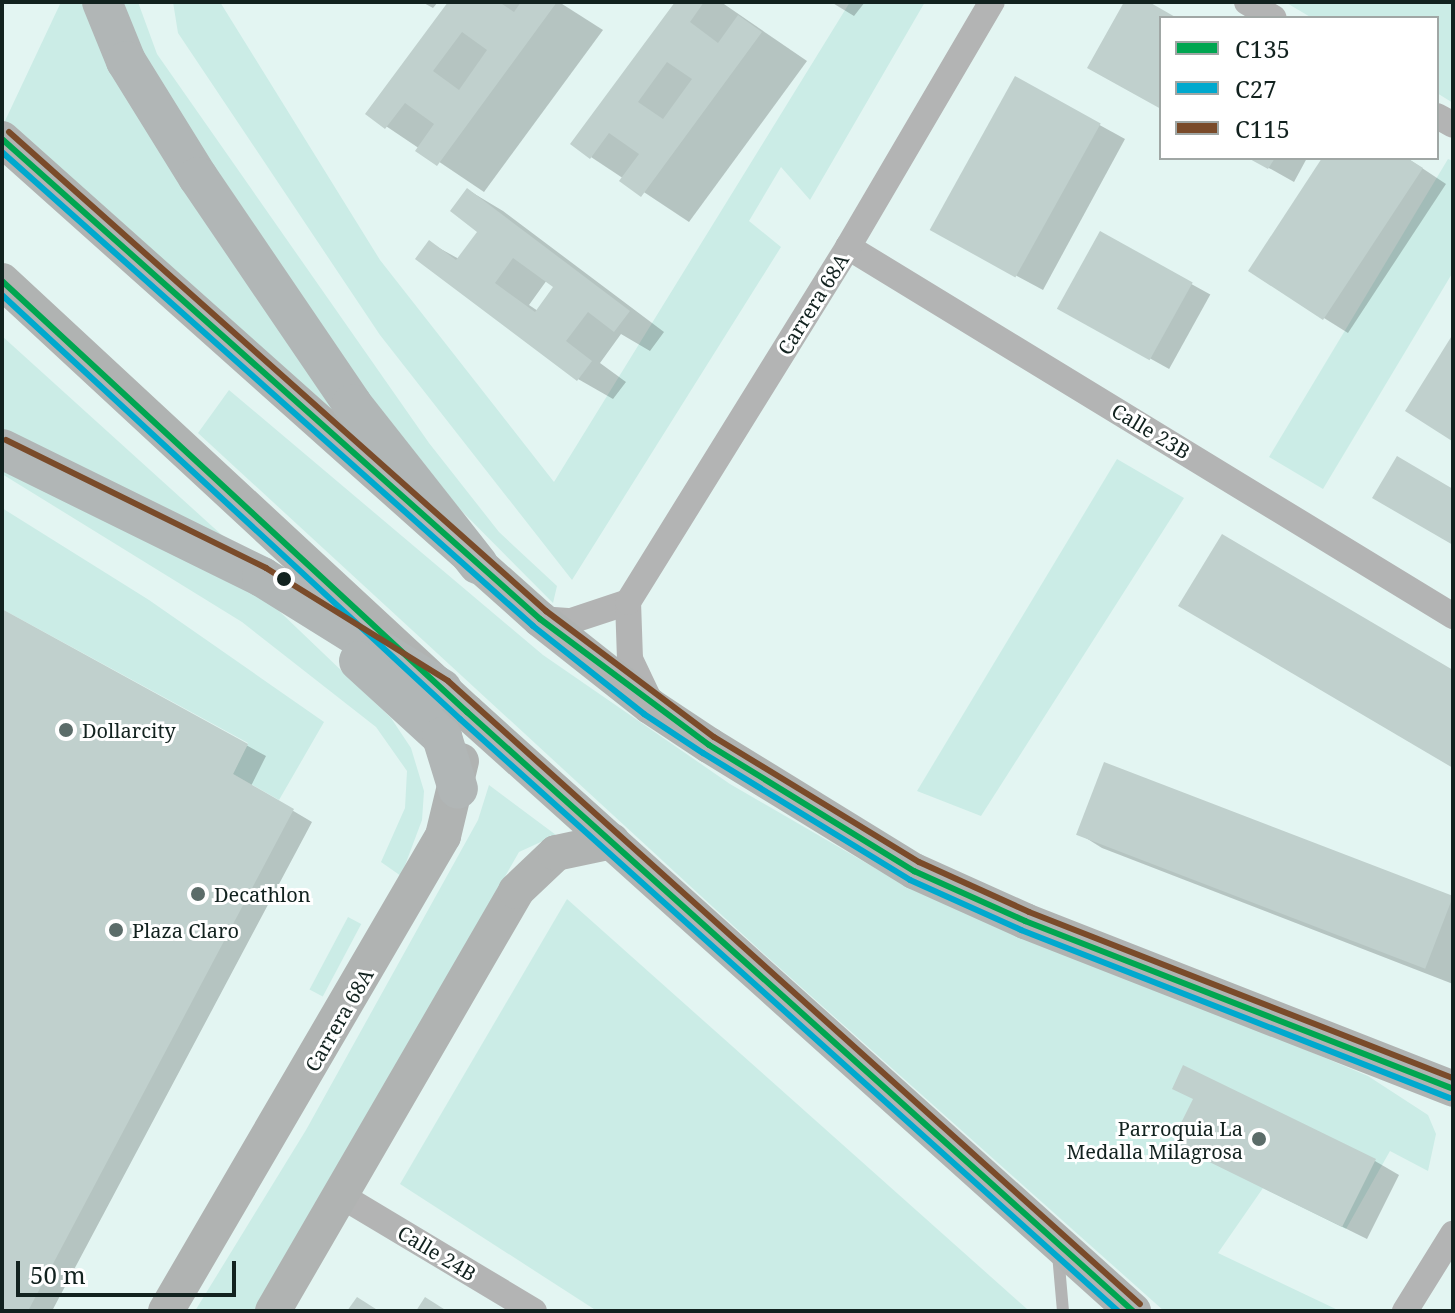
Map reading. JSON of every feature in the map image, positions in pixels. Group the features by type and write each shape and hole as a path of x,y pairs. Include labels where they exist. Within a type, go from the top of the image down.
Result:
{"main road":[{"path":"102,2 126,61 198,177 352,404 478,564"},
{"path":"2,139 228,344 540,619 656,709 914,871 1025,921 1453,1089"},
{"path":"2,281 159,423 454,700 1057,1239 1133,1311"},
{"path":"2,449 262,577 454,700"},
{"path":"262,577 430,722 450,752 458,789"},
{"name":"Carrera 68A","path":"166,1311 399,918 443,836 458,789 454,700"},
{"path":"273,1311 516,891 556,853 612,841"}],"street":[{"name":"Carrera 68A","path":"628,602 848,247 992,2"},
{"path":"1247,2 1271,16"},
{"name":"Calle 23B","path":"848,247 1453,616"},
{"path":"540,619 583,619 628,602 630,659 636,680 656,709"},
{"name":"Calle 24B","path":"340,1195 534,1311"},
{"path":"1405,1311 1453,1234"}],"lane":[{"path":"1057,1239 1063,1311"}],"green space":[{"path":"61,2 83,2 365,444 4,123"},
{"path":"122,2 138,2 157,54 429,443 499,532 557,586 553,603 418,467 150,71"},
{"path":"173,2 220,2 380,260 554,482 850,2 925,2 810,200 781,167 749,221 781,247 572,580 380,335 178,33"},
{"path":"1285,2 1453,2 1453,103 1439,94 1439,16 1309,16"},
{"path":"1448,159 1453,161 1453,272 1323,489 1269,457"},
{"path":"2,336 245,556 2,438"},
{"path":"229,390 543,655 730,784 880,871 1368,1076 1428,1115 1436,1134 1428,1171 1390,1151 1346,1229 1263,1188 1218,1253 1340,1311 1164,1311 764,954 198,433"},
{"path":"2,459 253,586 391,718 411,748 424,791 422,820 401,876 381,862 405,808 407,771 376,727 242,622 2,474"},
{"path":"1117,459 1184,498 981,816 917,791"},
{"path":"2,508 149,600 324,722 279,800 233,774 248,743 2,609"},
{"path":"489,785 556,835 519,852 257,1311 195,1311 306,1130 478,820"},
{"path":"567,899 1026,1311 597,1311 400,1184"},
{"path":"348,917 361,924 323,996 310,989"}],"building":[{"path":"448,2 499,2 514,12 521,2 557,2 437,166 415,151 434,124 405,103 385,129 365,114","holes":["462,32 487,50 459,90 433,71"]},
{"path":"675,2 704,2 690,22 718,43 738,15 762,32 641,197 619,181 639,154 609,133 590,159 570,144","holes":["667,62 692,79 663,119 638,102"]},
{"path":"1124,2 1149,2 1174,16 1159,16 1159,108 1087,68"},
{"path":"1015,76 1101,124 1015,277 930,230"},
{"path":"1252,160 1274,160 1268,169"},
{"path":"1321,160 1410,160 1423,168 1323,320 1248,271"},
{"path":"467,188 630,311 614,332 588,312 566,341 592,361 577,381 415,259 429,240 456,260 477,232 450,211","holes":["513,258 553,287 535,312 495,283"]},
{"path":"1100,231 1193,282 1150,360 1057,309"},
{"path":"1453,334 1453,439 1452,441 1405,411"},
{"path":"1397,456 1453,489 1453,545 1372,498"},
{"path":"1222,534 1453,670 1453,768 1178,606"},
{"name":"Plaza Claro","path":"2,609 248,744 233,774 294,809 28,1311 2,1311"},
{"path":"1104,762 1453,896 1425,969 1076,835"},
{"name":"Parroquia La Medalla Milagrosa","path":"1183,1065 1376,1159 1342,1227 1179,1147 1187,1131 1179,1127 1193,1099 1172,1089"},
{"path":"357,1297 379,1311 347,1311"},
{"path":"425,1297 447,1311 416,1311"}],"transit line":[{"name":"C115","path":"9,132 546,611 714,737 919,862 1029,912 1453,1078"},
{"name":"C135","path":"2,139 540,619 709,745 914,871 1025,921 1453,1089"},
{"name":"C27","path":"2,152 533,626 644,714 703,753 910,880 1021,930 1449,1098"},
{"name":"C135","path":"2,281 467,712 1133,1311"},
{"name":"C27","path":"2,295 460,719 1118,1311"},
{"name":"C115","path":"6,440 266,568 448,681 1140,1304"}],"place":[{"name":"Dollarcity","path":"66,730"},
{"name":"Decathlon","path":"198,894"},
{"name":"Plaza Claro","path":"116,930"},
{"name":"Parroquia La Medalla Milagrosa","path":"1259,1139"}]}
